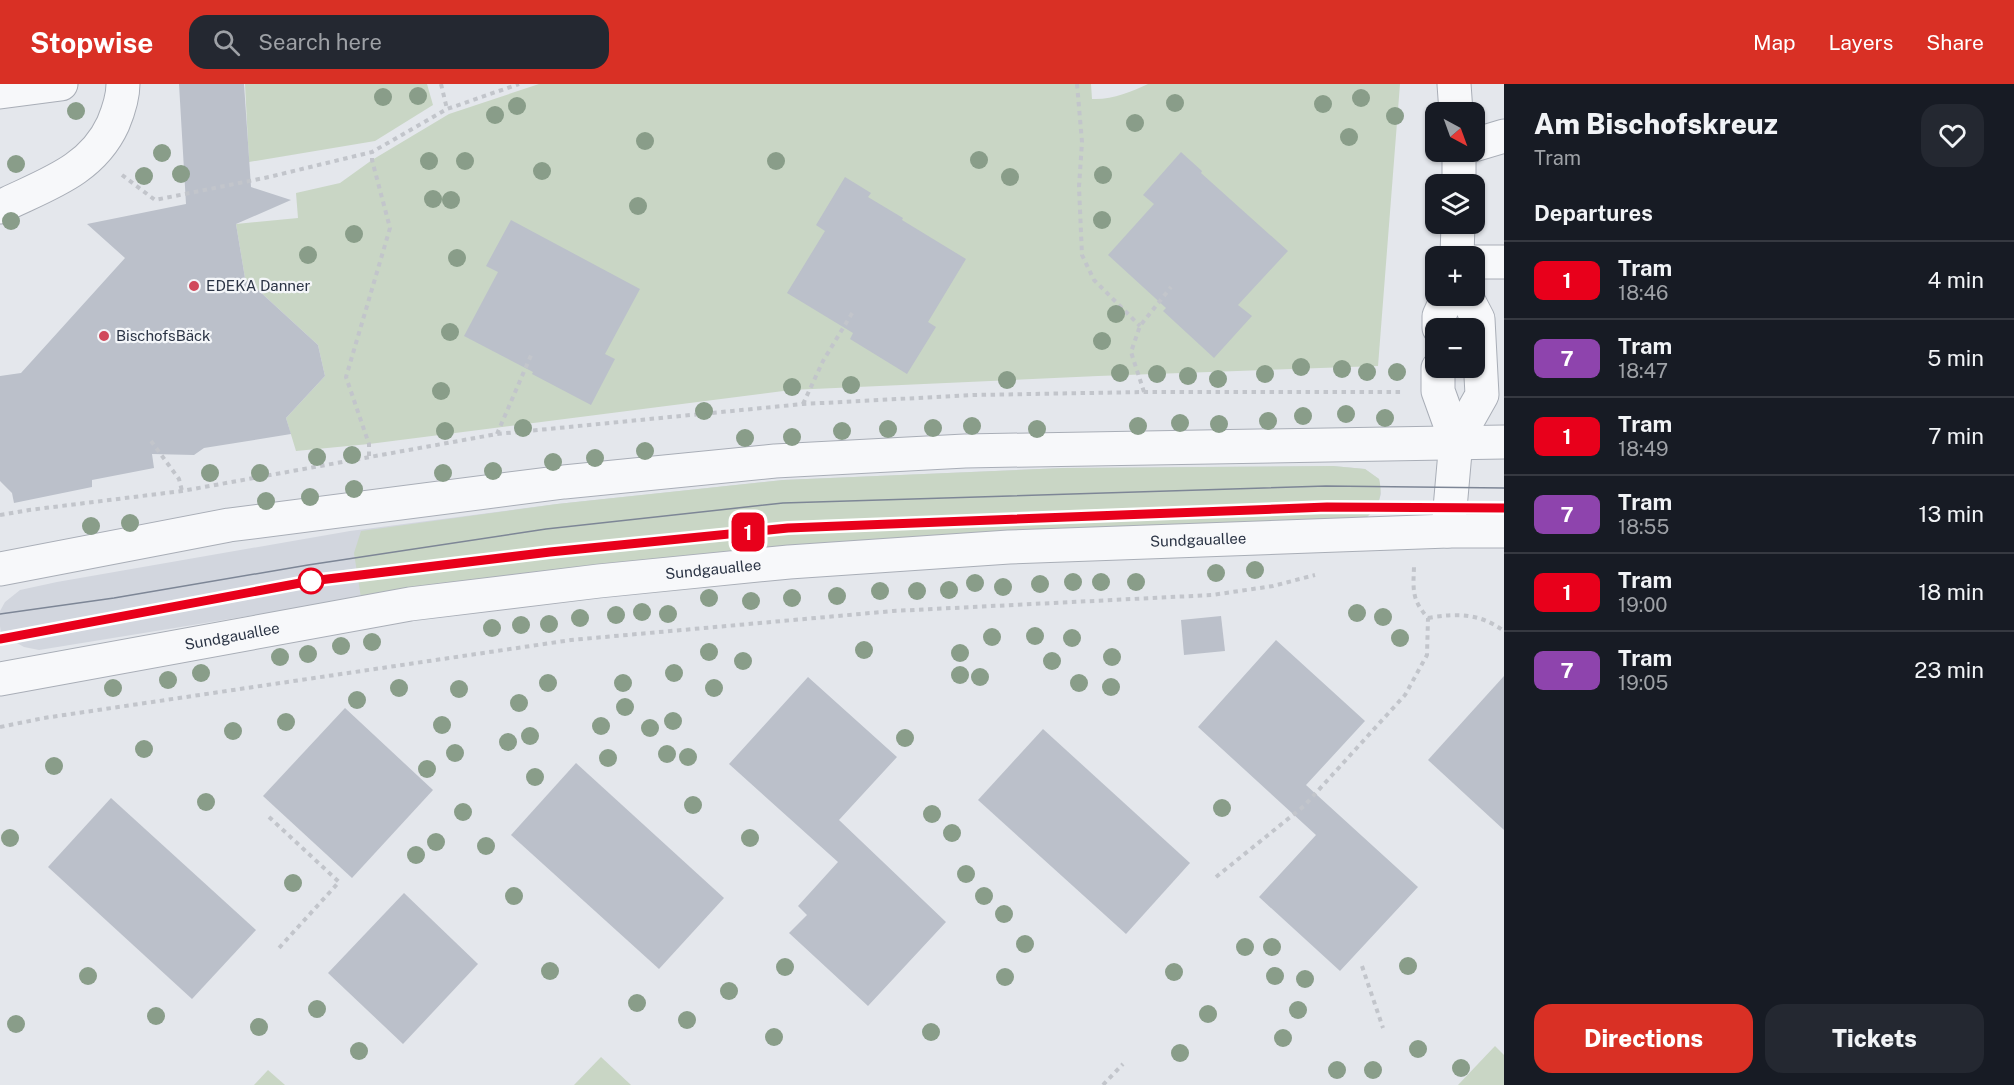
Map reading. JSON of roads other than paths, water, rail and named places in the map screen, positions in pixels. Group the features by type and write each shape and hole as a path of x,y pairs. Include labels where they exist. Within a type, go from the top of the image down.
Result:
{"street":[{"path":"0,92 61,84"},
{"path":"0,207 75,170 95,154 109,133 119,111 123,84"},
{"path":"1454,84 1455,102"},
{"path":"1485,142 1504,136"},
{"path":"1485,262 1504,262"},
{"path":"1456,441 1482,394 1478,319 1471,306"},
{"path":"1438,379 1456,441 1448,531"},
{"path":"0,569 229,525 564,482 775,461 965,451 1456,441 1504,442"},
{"name":"Sundgauallee","path":"0,679 410,604 599,581 789,562 1009,547 1448,531 1504,531"}],"tram line":[{"path":"0,614 546,529 783,503 1326,486 1504,488"},
{"path":"0,639 311,581 550,552 788,528 1327,507 1504,508"},
{"name":"1","path":"0,639 311,581 550,552 788,528 1327,507 1504,508"}],"place":[{"name":"EDEKA Danner","path":"194,286"},
{"name":"BischofsBäck","path":"104,336"}]}
